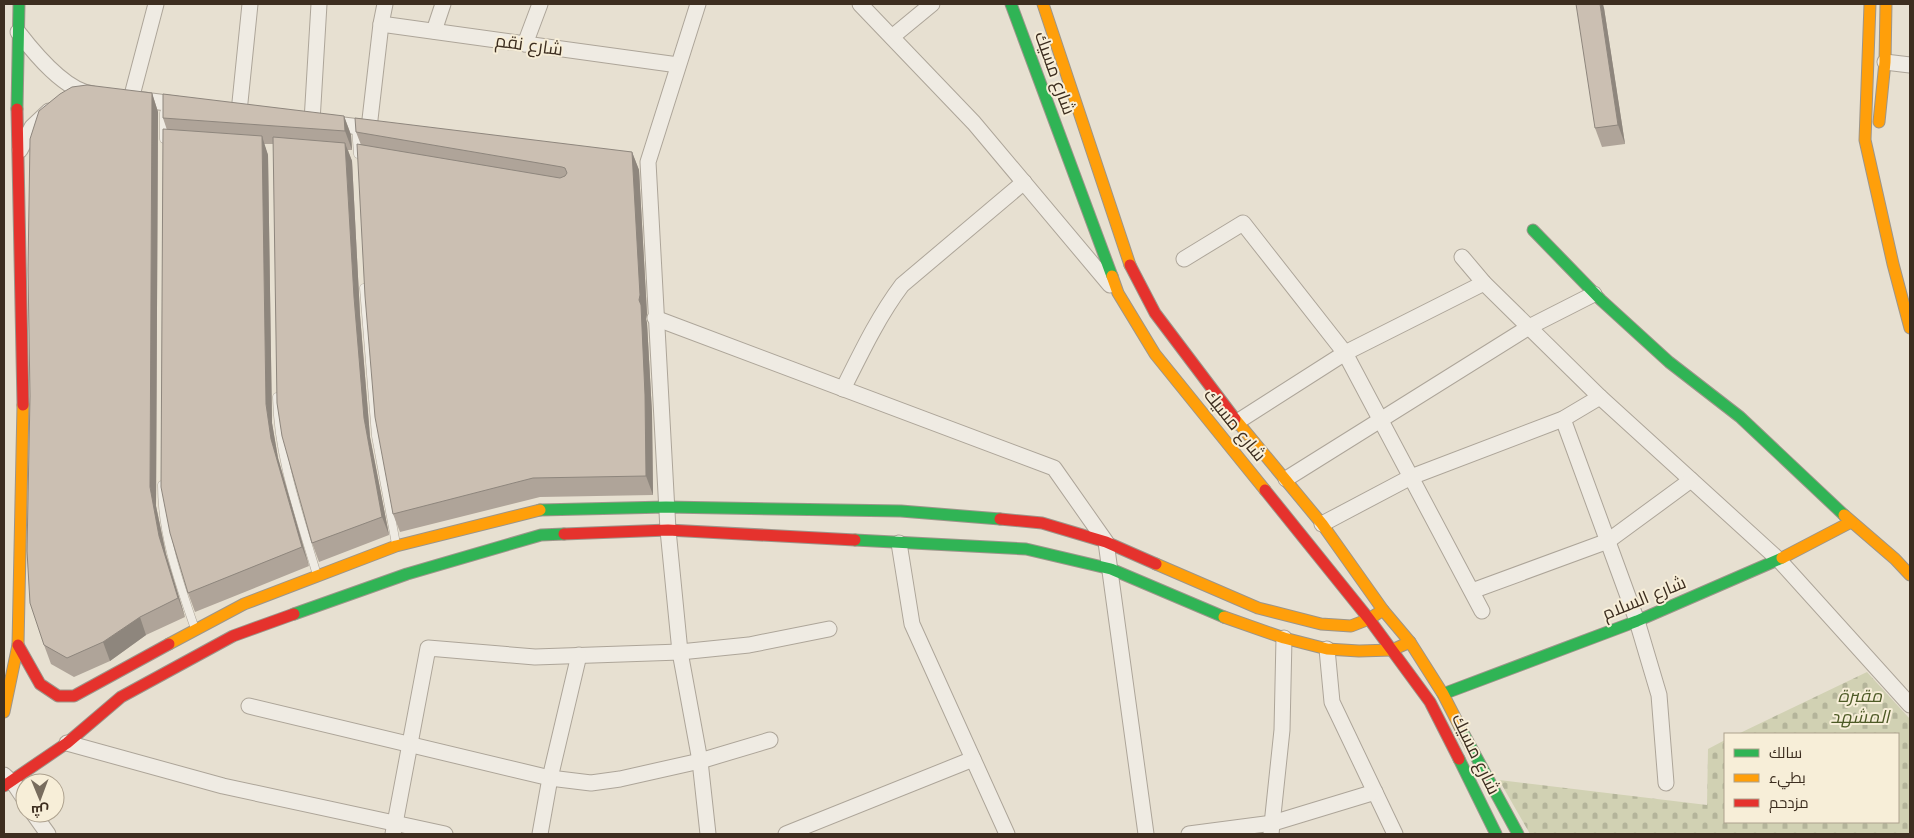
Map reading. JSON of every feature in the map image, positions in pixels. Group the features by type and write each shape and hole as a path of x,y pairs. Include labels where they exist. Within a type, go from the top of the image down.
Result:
{"street":[{"path":"4,712 18,644 19,4"},
{"path":"131,99 156,4"},
{"path":"239,112 250,4"},
{"path":"312,121 319,4"},
{"path":"363,127 385,4"},
{"path":"434,31 443,4"},
{"path":"525,44 540,4"},
{"path":"698,4 643,162 668,530 680,652 700,761 708,834"},
{"path":"860,4 974,123 1118,293"},
{"path":"892,37 932,4"},
{"name":"شارع مسيك","path":"1011,4 1118,293 1155,354 1369,619 1430,702 1496,834"},
{"name":"شارع مسيك","path":"1043,4 1130,264 1155,313 1237,422 1322,524 1383,610 1410,642 1443,694 1518,834"},
{"path":"1870,4 1866,140 1893,264 1910,328"},
{"path":"1878,130 1885,62 1886,4"},
{"name":"شارع نقم","path":"380,24 678,65"},
{"path":"18,32 48,69 84,93 192,106"},
{"path":"1885,62 1910,65"},
{"path":"18,153 32,127 53,107 84,93"},
{"path":"220,110 257,114"},
{"path":"294,119 388,130"},
{"path":"843,389 888,303 902,285 1024,182"},
{"path":"1889,194 1908,275"},
{"path":"1184,259 1243,224 1345,353 1482,611"},
{"path":"1534,230 1594,294 1670,362 1740,417 1851,522 1896,559 1910,575"},
{"path":"1462,257 1484,284 1600,397 1779,560 1910,705"},
{"path":"1237,422 1345,353 1484,284"},
{"path":"1286,480 1529,328 1594,294"},
{"path":"655,318 1054,468 1106,542 1146,834"},
{"path":"1322,524 1411,477 1563,419 1600,397"},
{"path":"1563,419 1637,621 1659,695 1666,783"},
{"path":"1472,591 1608,541 1691,480"},
{"path":"18,644 40,684 58,696 74,696 244,604 396,546 543,509 666,506 901,511 1042,523 1106,542 1258,608 1320,624 1351,626 1369,619 1383,610"},
{"name":"شارع السلام","path":"1443,694 1637,621 1779,560 1851,522"},
{"path":"7,781 67,743 121,696 233,636 407,574 541,535 668,530 1026,549 1111,569 1211,613 1284,638 1327,649 1359,651 1392,650 1410,642"},
{"path":"899,543 912,624 1007,834"},
{"path":"394,829 428,648 535,656 680,652 748,645 829,629"},
{"path":"1272,828 1282,730 1284,638"},
{"path":"1327,649 1332,702 1395,834"},
{"path":"540,834 550,778 579,655"},
{"path":"249,706 550,778 591,783 620,779 700,761 770,740"},
{"path":"67,743 224,786 394,829 445,834"},
{"path":"786,834 973,759"},
{"path":"1189,834 1272,828 1375,792"},
{"path":"39,823 48,834"}],"lane":[{"path":"164,103 164,152"},
{"path":"358,166 363,127"},
{"path":"164,142 173,143"},
{"path":"348,156 367,158"},
{"path":"364,276 376,436 396,546"},
{"path":"277,393 278,422 283,456 318,576"},
{"path":"162,477 162,506 166,537 175,571 195,630"}],"green space":[{"name":"مقبرة المشهد","path":"1867,672 1910,719 1910,834 1530,834 1499,780 1707,805 1708,749 1724,741 1724,823 1899,823 1899,733 1740,733"}],"building":[{"path":"1576,4 1600,4 1618,125 1595,128"},
{"path":"87,85 152,93 150,487 159,536 178,598 140,617 103,642 67,658 44,645 30,603 27,551 30,396 28,270 30,139 39,111 72,87"},
{"path":"163,94 344,116 345,131 163,118"},
{"path":"355,118 632,152 645,395 646,476 533,478 393,514 375,417 365,296 357,144 560,178 567,173 565,168 562,167 356,132"},
{"path":"163,129 262,136 266,404 271,439 302,547 188,593 170,533 161,487"},
{"path":"273,137 345,143 354,297 364,418 382,517 312,543 282,436 277,403"}],"traffic: fast":[{"path":"17,109 19,4"},
{"path":"1011,4 1112,276"},
{"path":"1533,230 1601,300 1669,362 1740,417 1844,515"},
{"path":"540,510 666,507 901,511 1000,519"},
{"path":"294,614 407,574 541,535 564,534"},
{"path":"855,540 1026,549 1111,569 1224,617"},
{"path":"1443,694 1637,621 1782,558"},
{"path":"1460,727 1518,834"},
{"path":"1459,759 1496,834"}],"traffic: slow":[{"path":"1043,4 1130,265"},
{"path":"1870,4 1865,140 1893,264 1910,328"},
{"path":"1879,122 1885,62 1886,4"},
{"path":"1112,276 1118,293 1155,354 1265,490"},
{"path":"4,712 18,645 23,405"},
{"path":"1235,419 1322,524 1383,610 1410,642 1443,694 1460,727"},
{"path":"169,644 244,604 396,546 540,510"},
{"path":"1844,515 1895,559 1910,575"},
{"path":"1782,558 1851,522"},
{"path":"1156,564 1258,608 1321,624 1351,626 1369,619 1383,610"},
{"path":"1224,617 1284,638 1327,649 1359,651 1392,650 1410,642"}],"traffic: jam":[{"path":"17,109 23,405"},
{"path":"1130,265 1155,313 1235,419"},
{"path":"1265,490 1369,619 1430,702 1459,759"},
{"path":"1000,519 1042,523 1106,542 1156,564"},
{"path":"564,534 668,530 855,540"},
{"path":"4,786 67,743 121,697 233,636 294,614"},
{"path":"18,645 40,684 58,696 74,696 169,644"}]}
